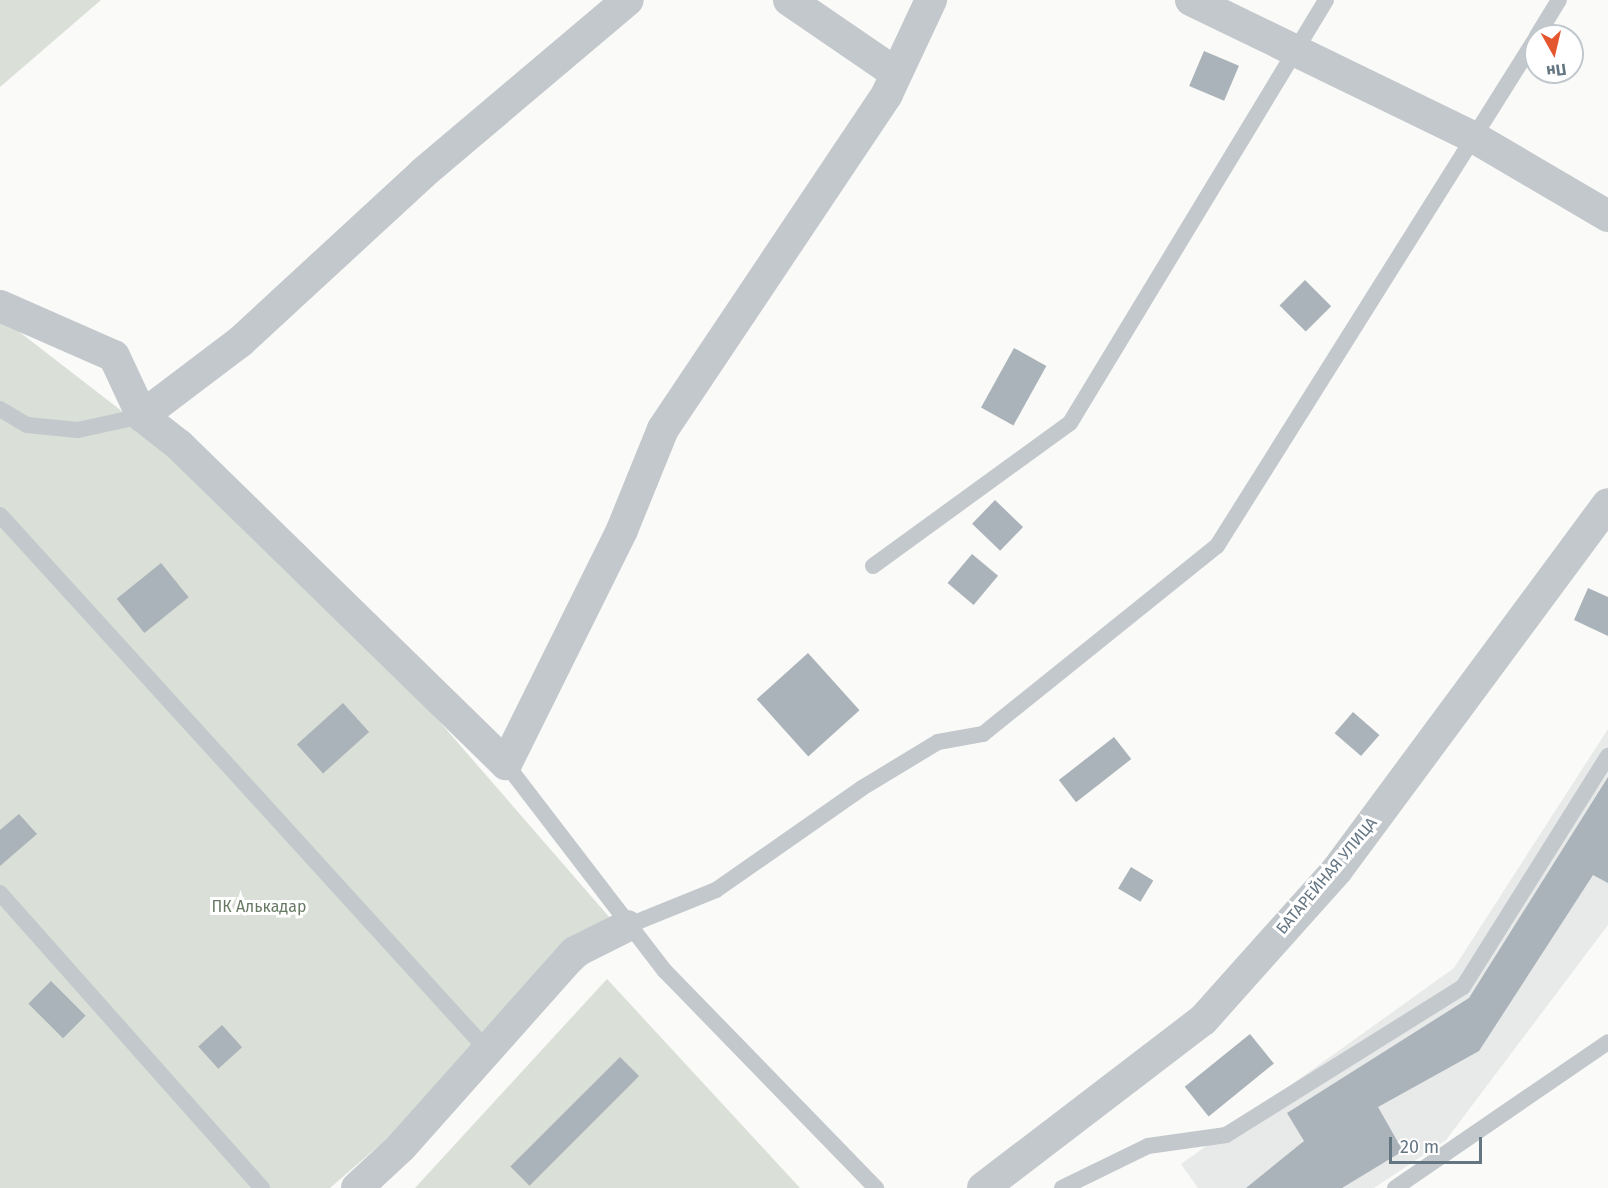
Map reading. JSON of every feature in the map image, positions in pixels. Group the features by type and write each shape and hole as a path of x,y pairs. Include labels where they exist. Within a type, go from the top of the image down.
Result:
{"street":[{"path":"142,416 240,342 423,172 628,0"},
{"path":"789,0 887,67"},
{"path":"0,306 114,356 142,416 178,445 506,764 622,530 663,429 887,94 931,0"},
{"path":"1191,0 1475,138 1608,216"},
{"name":"БАТАРЕЙНАЯ УЛИЦА","path":"983,1188 1203,1020 1337,870 1608,504"},
{"path":"357,1188 401,1147 575,952 627,926"}],"lane":[{"path":"873,566 1070,423 1293,51 1326,0"},
{"path":"1545,24 1559,0"},
{"path":"627,926 716,890 862,788 938,741 983,734 1217,546 1524,58"},
{"path":"0,408 27,425 78,430 142,416"},
{"path":"0,515 488,1051"},
{"path":"1062,1188 1148,1146 1226,1135 1463,987 1608,756"},
{"path":"506,764 627,926 665,970 876,1188"},
{"path":"0,893 262,1188"},
{"path":"1395,1188 1608,1042"}],"shaded area":[{"path":"1608,729 1608,925 1446,1140 1374,1188 1198,1188 1181,1164 1454,968"}],"green space":[{"path":"0,0 101,0 0,87"},
{"name":"ПК Алькадар","path":"0,317 268,524 623,933 330,1188 0,1188"},
{"path":"607,979 800,1188 415,1188"}],"building":[{"path":"1204,51 1239,66 1224,101 1189,86"},
{"path":"1305,280 1331,306 1306,332 1280,305"},
{"path":"1014,348 1046,366 1013,425 981,407"},
{"path":"995,500 1023,527 1000,551 972,524"},
{"path":"972,554 998,576 974,605 948,583"},
{"path":"161,563 189,597 144,633 117,599"},
{"path":"1588,588 1608,597 1608,636 1574,620"},
{"path":"808,653 860,710 808,756 757,699"},
{"path":"343,703 369,732 323,773 297,744"},
{"path":"1353,712 1379,735 1361,756 1335,733"},
{"path":"1114,737 1131,759 1076,802 1059,780"},
{"path":"1608,777 1608,883 1593,875 1479,1051 1378,1107 1403,1151 1342,1188 1246,1188 1304,1141 1287,1113 1469,998"},
{"path":"19,814 37,834 0,866 0,830"},
{"path":"1131,867 1153,880 1140,902 1118,888"},
{"path":"51,981 86,1016 63,1038 28,1004"},
{"path":"222,1025 242,1047 218,1069 198,1046"},
{"path":"1250,1034 1274,1064 1209,1116 1185,1087"},
{"path":"620,1057 639,1076 529,1186 510,1167"}]}
